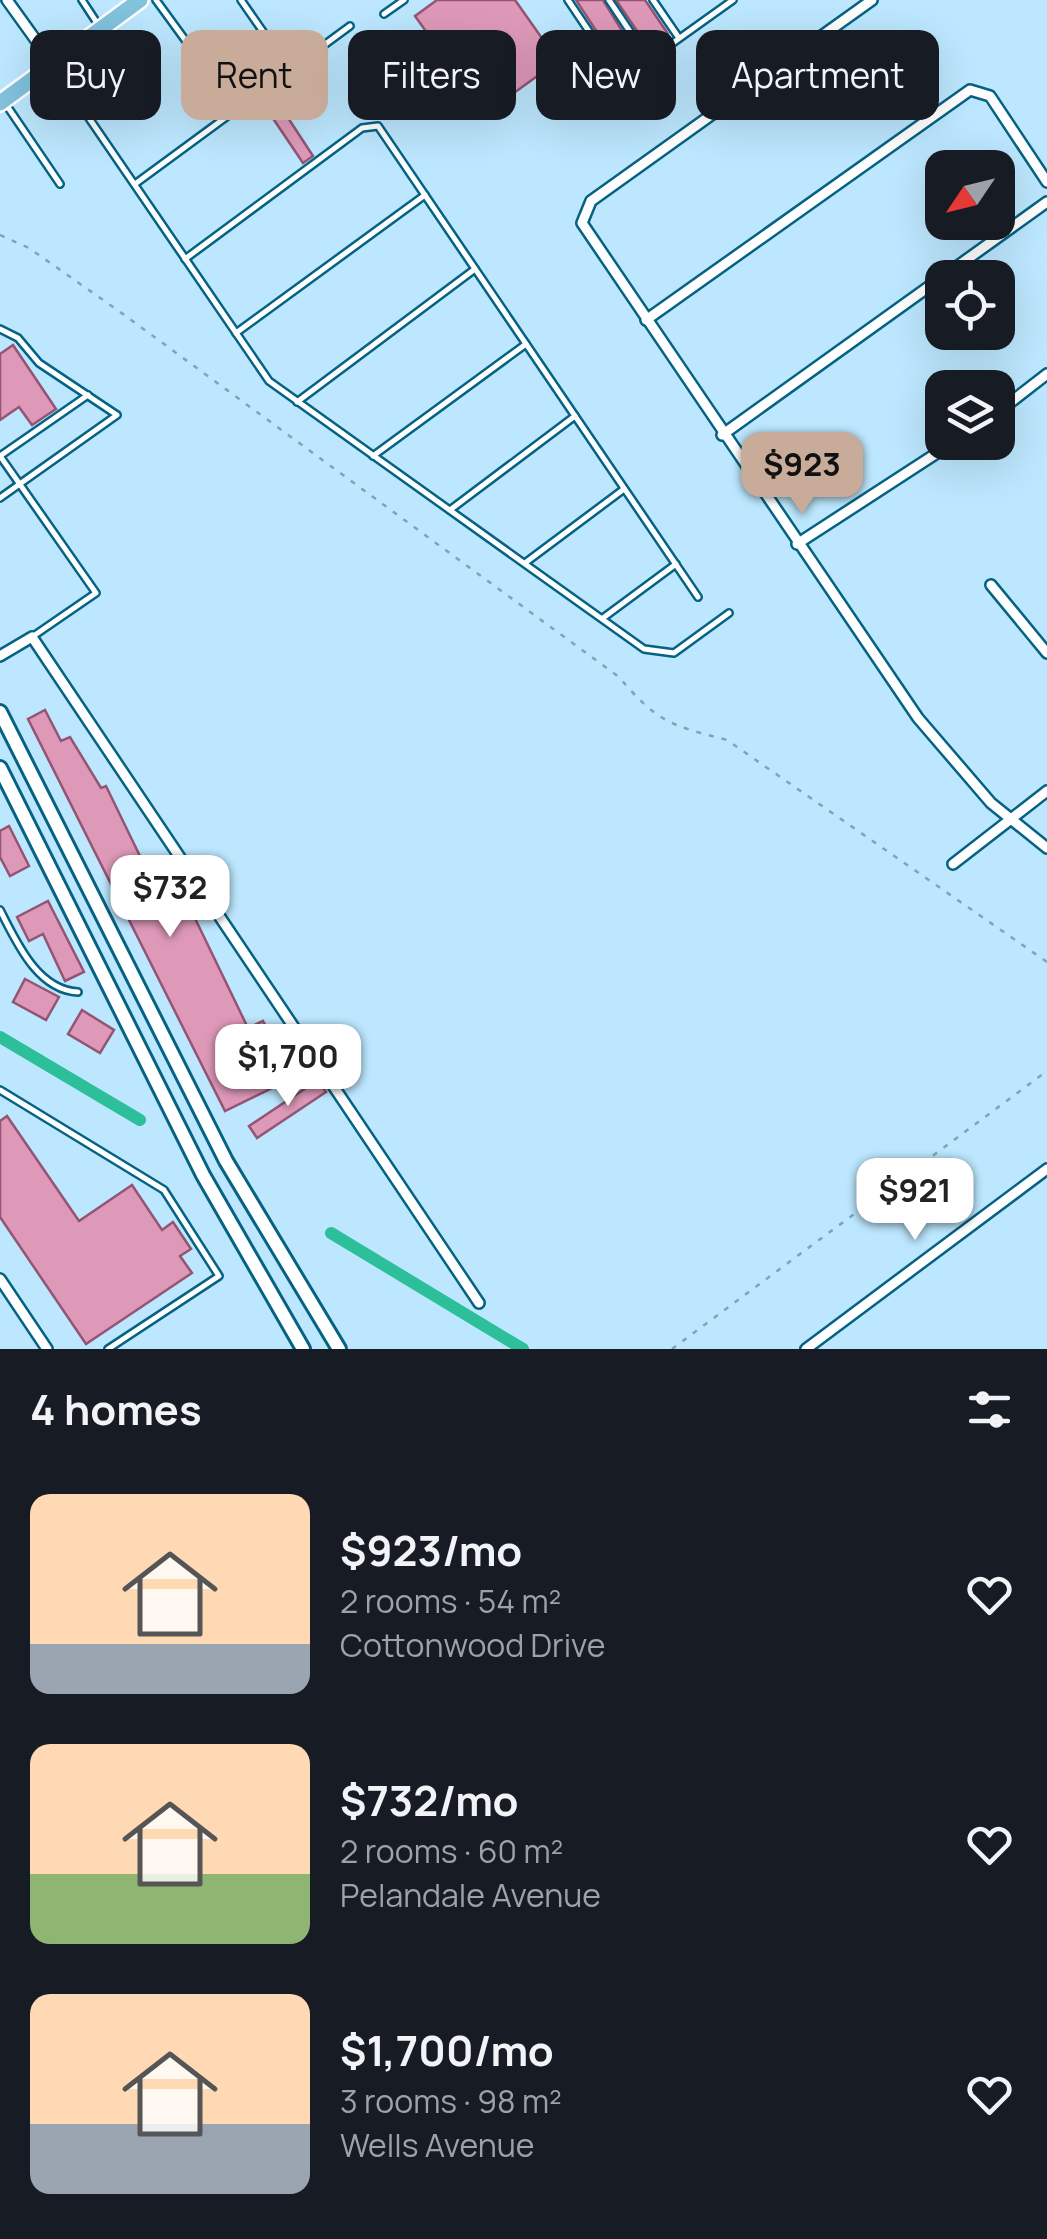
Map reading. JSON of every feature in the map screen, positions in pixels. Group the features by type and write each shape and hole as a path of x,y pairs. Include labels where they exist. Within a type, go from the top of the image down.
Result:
{"main road":[{"path":"101,29 140,0"},
{"path":"1,102 30,80"},
{"path":"0,712 226,1160 339,1349"},
{"path":"0,768 194,1158 304,1349"}],"street":[{"path":"7,0 30,33"},
{"path":"872,0 591,202 582,216 585,229 722,435 918,718 1007,820 1047,848"},
{"path":"646,320 962,94 978,90 990,96 1047,182"},
{"path":"722,435 1047,202"},
{"path":"1015,399 1047,374"},
{"path":"797,544 926,460"},
{"path":"991,585 1047,652"},
{"path":"0,656 32,637 479,1303"},
{"path":"953,864 1047,791"},
{"path":"806,1349 1047,1168"},
{"path":"0,1279 47,1349"}],"lane":[{"path":"82,0 101,29"},
{"path":"156,0 181,34"},
{"path":"240,0 262,30"},
{"path":"384,14 404,0"},
{"path":"568,0 589,30"},
{"path":"609,0 629,30"},
{"path":"654,0 679,38"},
{"path":"676,40 733,0"},
{"path":"134,184 350,26"},
{"path":"1,102 60,184"},
{"path":"90,120 268,381 635,644 662,654 674,653 729,614"},
{"path":"185,259 372,125 378,126 698,597"},
{"path":"236,333 425,195"},
{"path":"297,402 475,269"},
{"path":"0,329 18,338 39,362 117,415 0,498"},
{"path":"373,456 526,344"},
{"path":"32,637 96,593 0,456 88,394"},
{"path":"450,510 575,416"},
{"path":"525,563 624,489"},
{"path":"603,618 676,564"},
{"path":"0,910 28,962 68,992 78,992"},
{"path":"0,1090 164,1190 220,1276 108,1349"}],"path":[{"path":"0,235 29,248 124,314 619,677 656,717 727,740 1047,962"},
{"path":"672,1349 1047,1070"}],"building":[{"path":"437,0 515,0 536,30 536,77 516,91 516,30 425,30 415,16"},
{"path":"576,0 603,0 622,30 596,30"},
{"path":"616,0 645,0 665,30 636,30"},
{"path":"274,120 289,120 313,156 303,163"},
{"path":"13,345 56,409 32,425 19,407 0,420 0,354"},
{"path":"45,710 61,741 70,737 101,788 106,786 154,885 169,878 185,911 190,908 248,1028 263,1021 271,1036 275,1033 297,1076 225,1111 28,719"},
{"path":"9,826 29,866 10,876 0,857 0,831"},
{"path":"48,901 84,972 65,981 43,934 29,941 17,917"},
{"path":"25,979 59,997 46,1020 13,1002"},
{"path":"82,1010 114,1030 100,1053 68,1034"},
{"path":"318,1080 326,1092 257,1138 249,1126"},
{"path":"7,1116 79,1221 132,1185 162,1230 173,1222 191,1249 180,1256 192,1273 86,1344 0,1217 0,1121"}],"waterway":[{"path":"0,1037 140,1120"},
{"path":"331,1233 523,1349"}]}
